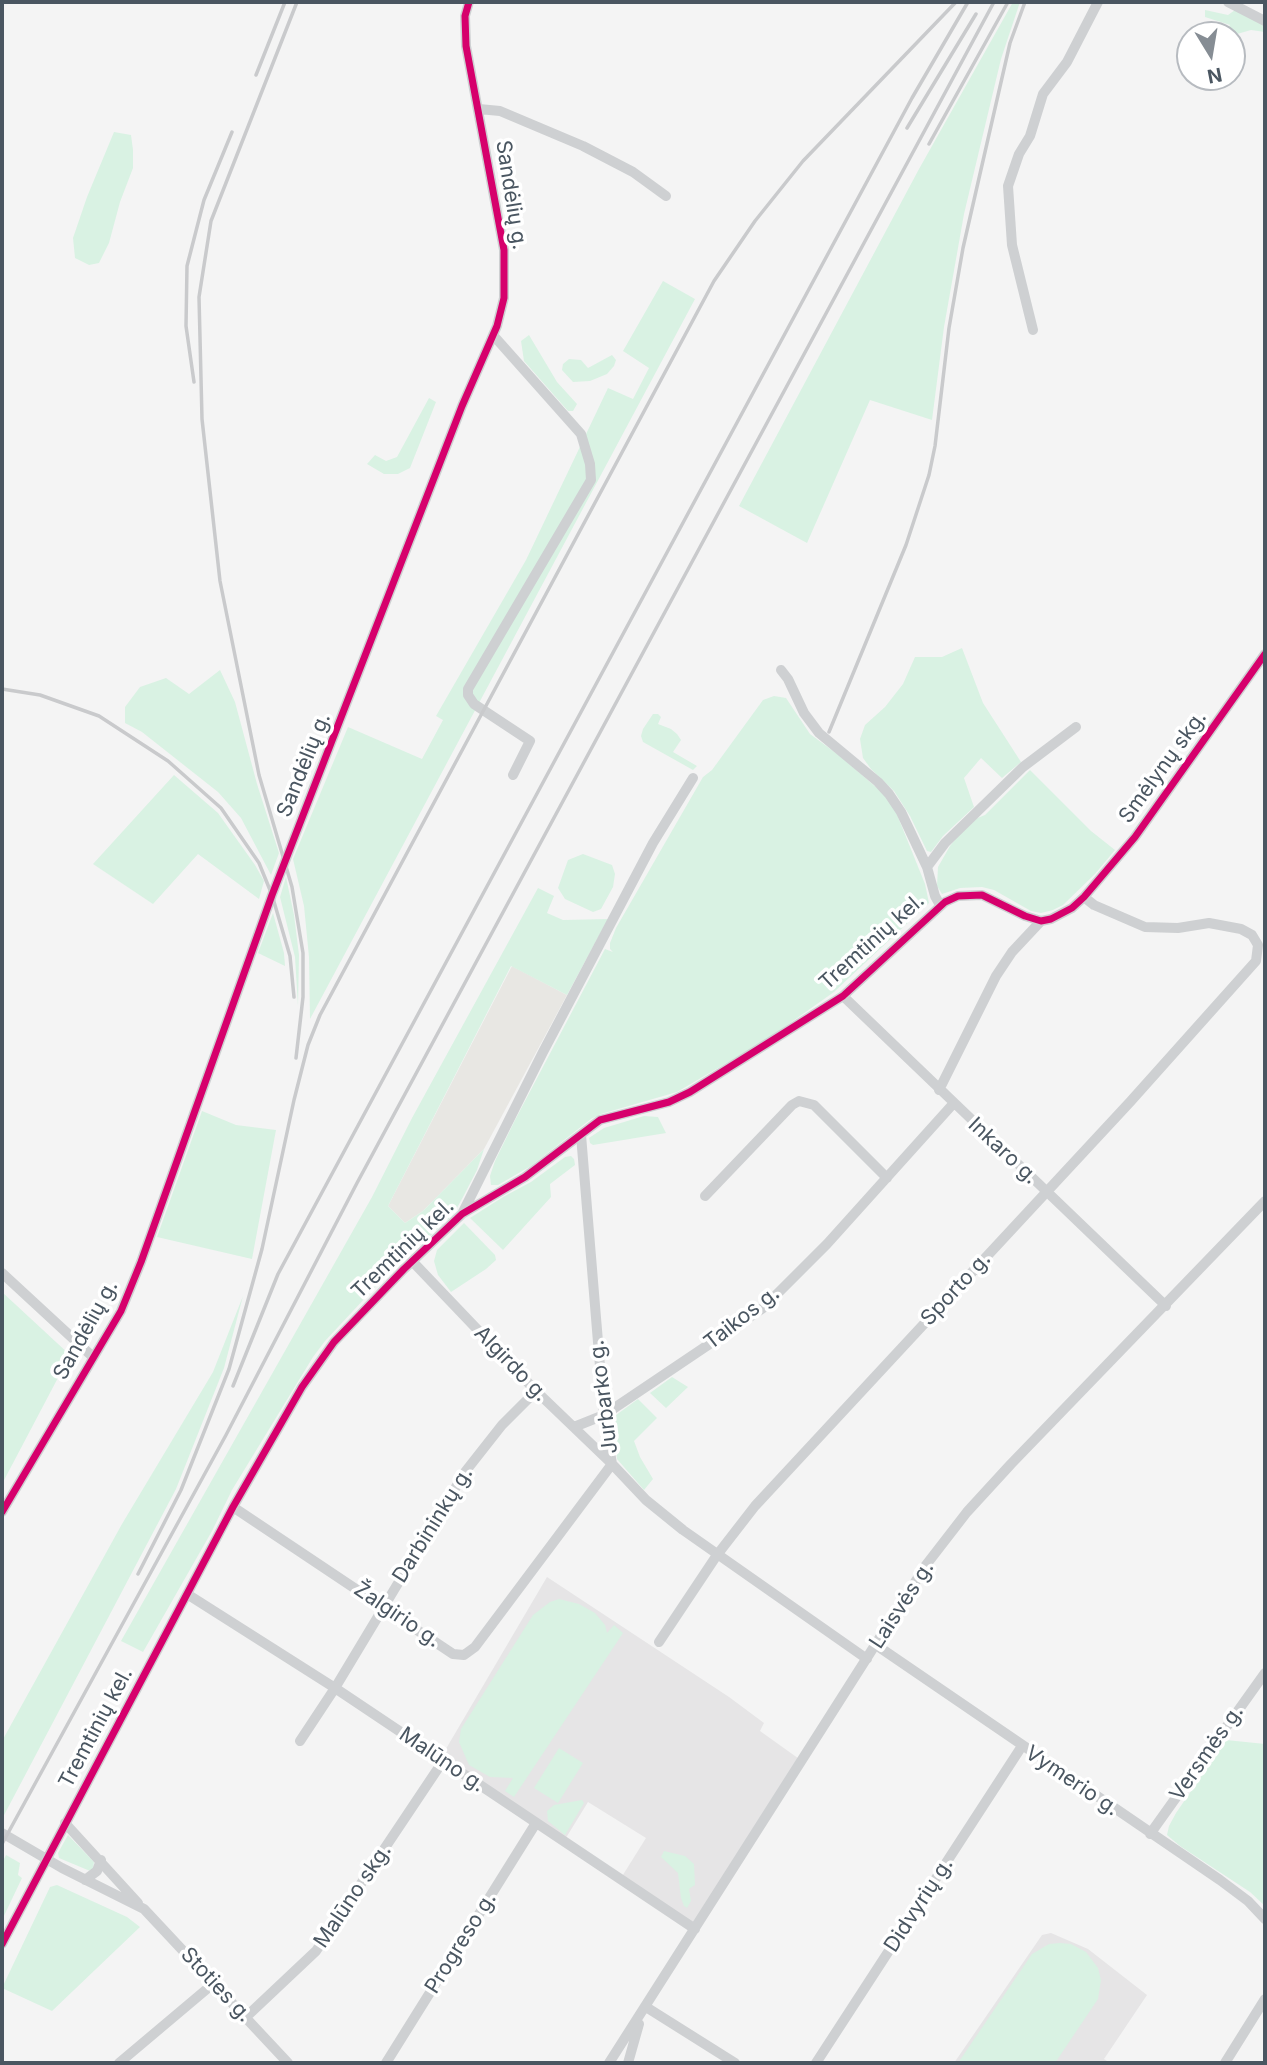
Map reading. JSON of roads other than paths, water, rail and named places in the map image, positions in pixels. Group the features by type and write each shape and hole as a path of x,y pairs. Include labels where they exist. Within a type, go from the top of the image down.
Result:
{"street":[{"name":"Sandėlių g.","path":"2,1512 121,1311 141,1262 268,905 462,406 493,335 504,298 504,250 466,46 465,16 469,2"},
{"path":"1033,330 1012,245 1008,186 1019,155 1030,136 1043,94 1067,62 1098,2"},
{"path":"1228,2 1265,21"},
{"path":"479,109 500,111 583,146 633,173 666,196"},
{"path":"493,335 580,434 590,464 590,480 468,689 468,695 474,704 530,741 513,775"},
{"name":"Smėlynų skg.","path":"1084,897 1135,837 1265,654"},
{"path":"781,670 804,713 819,733 889,794 901,812 927,867 940,905"},
{"path":"927,867 964,822 1023,768 1076,727"},
{"name":"Tremtinių kel.","path":"462,1214 543,1052 653,843 693,778"},
{"name":"Tremtinių kel.","path":"2,1944 233,1507 314,1368 359,1315 412,1261 462,1214 561,1152 600,1120 669,1102 690,1093 842,996 940,905 958,896 982,895 1041,921"},
{"path":"939,1090 996,976 1012,952 1041,921 1062,914 1084,897"},
{"name":"Sporto g.","path":"659,1642 716,1555 755,1506 1256,961 1258,945 1252,935 1226,925 1209,923 1170,928 1145,927 1094,905 1084,897"},
{"name":"Inkaro g.","path":"842,996 1166,1306"},
{"path":"705,1196 792,1105 799,1101 814,1105 887,1178"},
{"name":"Taikos g.","path":"574,1427 604,1415 763,1308 887,1178 953,1104"},
{"name":"Jurbarko g.","path":"581,1135 604,1415 612,1464 646,1500 716,1555 867,1659"},
{"path":"481,1177 484,1190 499,1193"},
{"name":"Laisvės g.","path":"609,2063 926,1565 967,1512 1265,1201"},
{"name":"Algirdo g.","path":"412,1261 536,1391 612,1464"},
{"path":"2,1273 93,1357"},
{"name":"Darbininkų g.","path":"300,1741 335,1688 465,1472 502,1426 536,1391"},
{"name":"Žalgirio g.","path":"233,1507 453,1654 464,1655 470,1653 612,1464"},
{"name":"Malūno g.","path":"187,1594 335,1688 695,1929"},
{"name":"Vymerio g.","path":"876,1645 1227,1885 1265,1919"},
{"name":"Versmės g.","path":"1150,1834 1265,1673"},
{"name":"Didvyrių g.","path":"816,2063 1022,1746"},
{"name":"Malūno skg.","path":"246,2017 316,1951 443,1761"},
{"name":"Stoties g.","path":"65,1822 288,2063"},
{"name":"Progreso g.","path":"386,2063 536,1823"},
{"name":"Stoties g.","path":"2,1833 45,1859 144,1909"},
{"path":"85,1880 97,1871 101,1860"},
{"path":"119,2063 214,1983"},
{"path":"1225,2063 1265,1999"},
{"path":"628,2063 644,2011 735,2063"}],"railway":[{"path":"256,75 285,2"},
{"path":"296,1058 303,997 303,953 292,887 259,775 220,581 202,419 199,297 211,221 297,2"},
{"path":"138,1574 181,1490 229,1369 262,1249 308,1045 320,1015 714,281 755,221 803,161 956,2"},
{"path":"233,1386 278,1274 912,98 968,2"},
{"path":"2,1844 226,1435 357,1183 994,2"},
{"path":"929,144 1008,2"},
{"path":"829,732 906,545 929,475 963,248 1010,43 1025,2"},
{"path":"907,128 976,14"},
{"path":"194,382 186,326 187,266 204,200 232,132"},
{"path":"2,689 40,695 99,716 168,761 221,808 259,863 272,895 290,956 294,997"}]}
